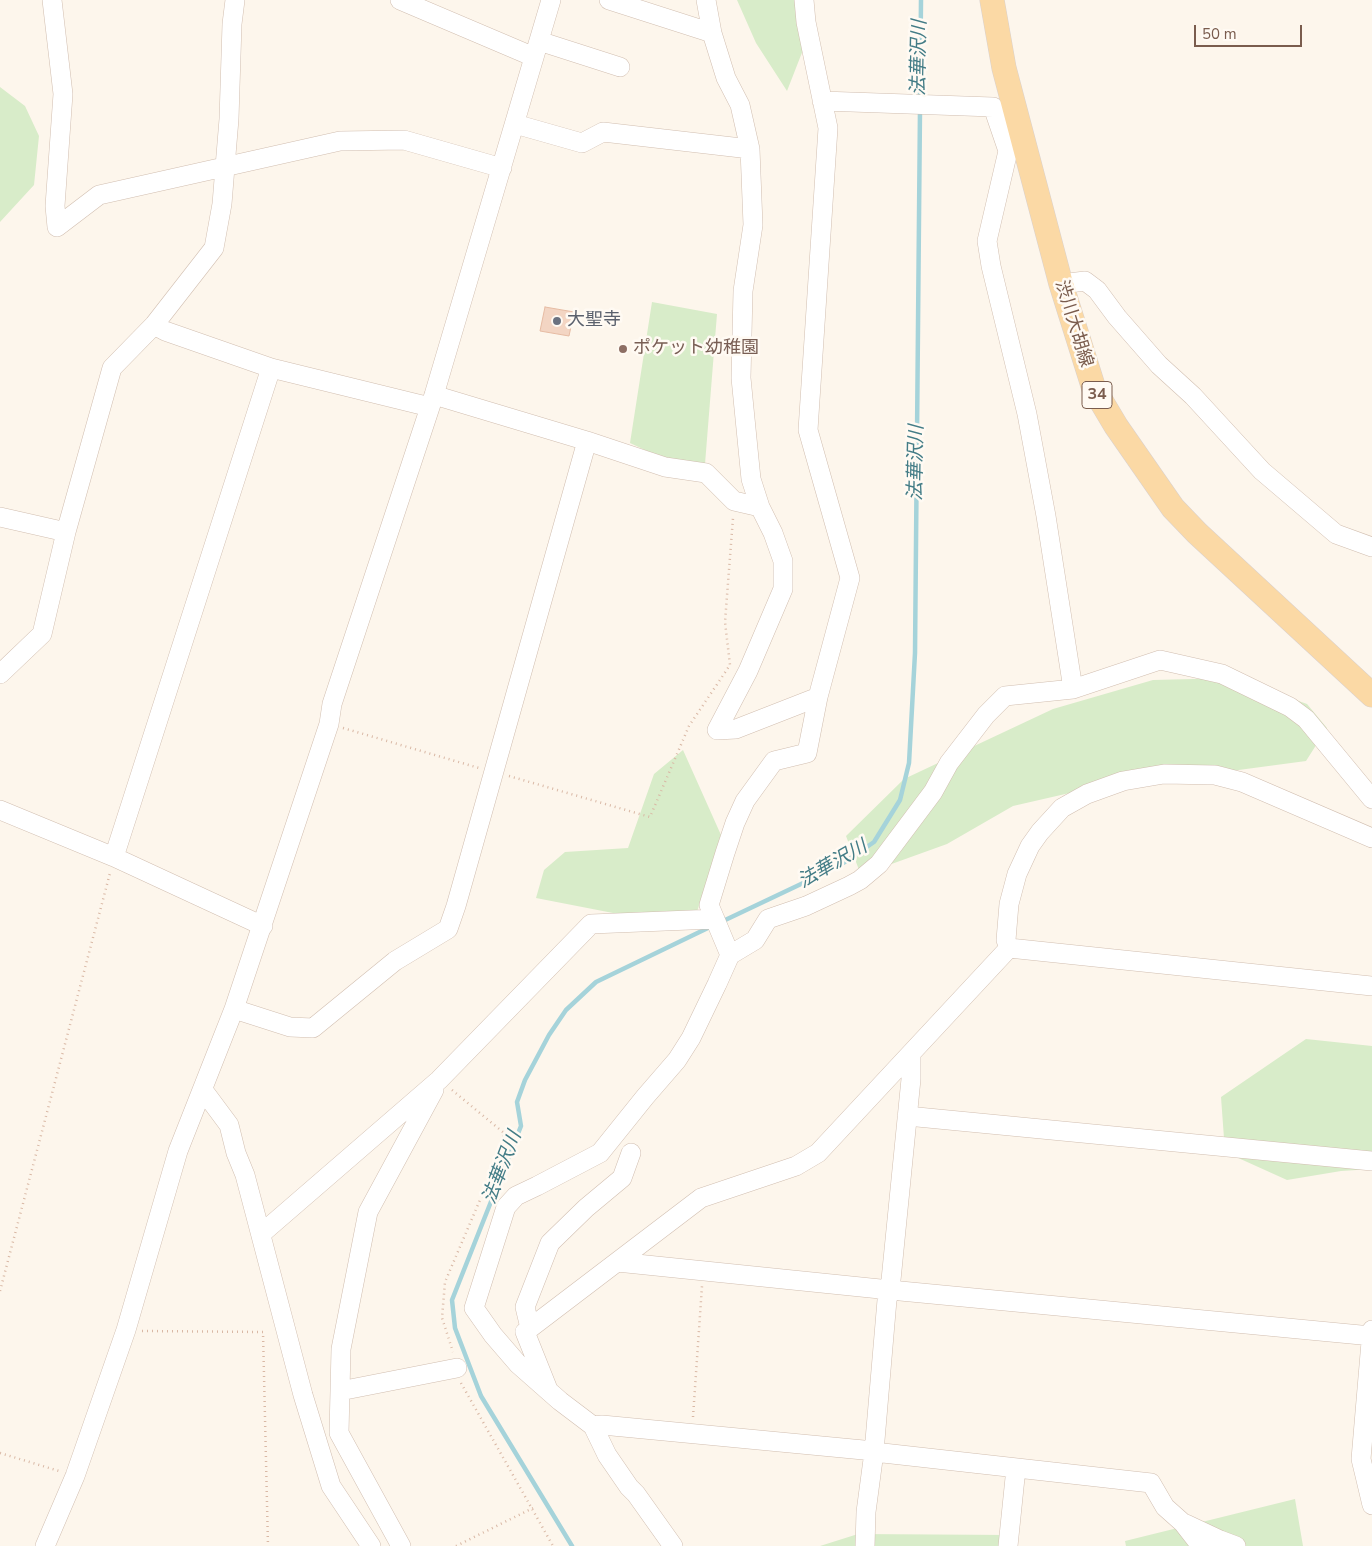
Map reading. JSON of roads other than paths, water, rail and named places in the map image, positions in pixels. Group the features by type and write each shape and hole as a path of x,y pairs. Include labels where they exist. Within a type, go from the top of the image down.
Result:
{"main road":[{"name":"渋川大胡線","path":"992,0 1017,150 1094,389 1116,426 1173,508 1197,533 1372,695"}],"street":[{"path":"52,0 63,94 55,206 57,227 99,195 340,141 404,140 502,168"},
{"path":"0,674 42,634 66,532 112,368 154,325 214,248 220,219 225,167 229,119 232,24 235,0"},
{"path":"400,0 537,49 620,67"},
{"path":"45,1546 75,1476 126,1330 178,1151 234,1009 263,926 329,724 332,704 432,401 551,0"},
{"path":"609,0 712,33"},
{"path":"706,0 712,33 726,78 740,105 750,149 753,225 743,291 741,378 751,480 783,561 783,589 748,671 717,730 736,729 818,697"},
{"path":"730,955 709,905 730,838 745,801 774,761 807,753 818,697 850,578 808,430 828,128 806,22 804,0"},
{"path":"822,101 993,107 1017,150 987,241 990,266 1027,414 1046,516 1073,688"},
{"path":"515,124 582,142 603,132 750,149"},
{"path":"1061,284 1085,281 1097,290 1117,317 1159,365 1193,396 1262,471 1336,534 1372,547"},
{"path":"154,325 165,331 271,368 432,401 587,441 665,467 706,473 734,501 760,506"},
{"path":"114,857 271,368"},
{"path":"234,1009 290,1027 313,1028 395,961 448,929 587,441"},
{"path":"0,517 66,532"},
{"path":"673,1546 629,1487 592,1426 518,1364 474,1308 506,1207 516,1196 600,1153 677,1060 691,1038 730,955 755,940 768,919 806,906 849,886 860,880 879,864 933,792 949,763 986,715 1005,696 1073,688 1160,660 1222,674 1290,707 1306,719 1372,800"},
{"path":"1009,948 1006,940 1009,904 1017,874 1030,846 1062,808 1086,794 1123,781 1164,774 1215,775 1242,782 1372,838"},
{"path":"0,810 114,857 263,926"},
{"path":"261,1234 439,1080 591,924 715,919"},
{"path":"549,1391 525,1332 701,1198 796,1166 818,1152 1009,948"},
{"path":"1009,948 1372,986"},
{"path":"864,1546 887,1300 890,1290 911,1079 911,1054"},
{"path":"401,1546 339,1433 341,1349 368,1212 439,1080"},
{"path":"203,1090 229,1125 236,1153 245,1175 303,1395 330,1486 371,1546"},
{"path":"907,1116 1372,1162"},
{"path":"530,1328 525,1307 550,1243 586,1208 622,1178 631,1154"},
{"path":"617,1262 703,1272 1372,1336"},
{"path":"1372,1330 1361,1459 1372,1505"},
{"path":"340,1391 457,1368"},
{"path":"592,1426 874,1452 1151,1483 1165,1507 1183,1523 1201,1546"},
{"path":"1008,1546 1016,1468"},
{"path":"1183,1523 1236,1546"}],"waterway":[{"name":"法華沢川","path":"920,101 921,0"},
{"name":"法華沢川","path":"721,922 839,866 874,842 900,800 909,763 915,653 920,109"},
{"name":"法華沢川","path":"572,1546 481,1396 455,1328 452,1300 521,1126 517,1102 525,1080 549,1035 566,1010 596,982 712,926"}],"place":[{"name":"大聖寺","path":"557,321"},
{"name":"ポケット幼稚園","path":"623,349"}]}
